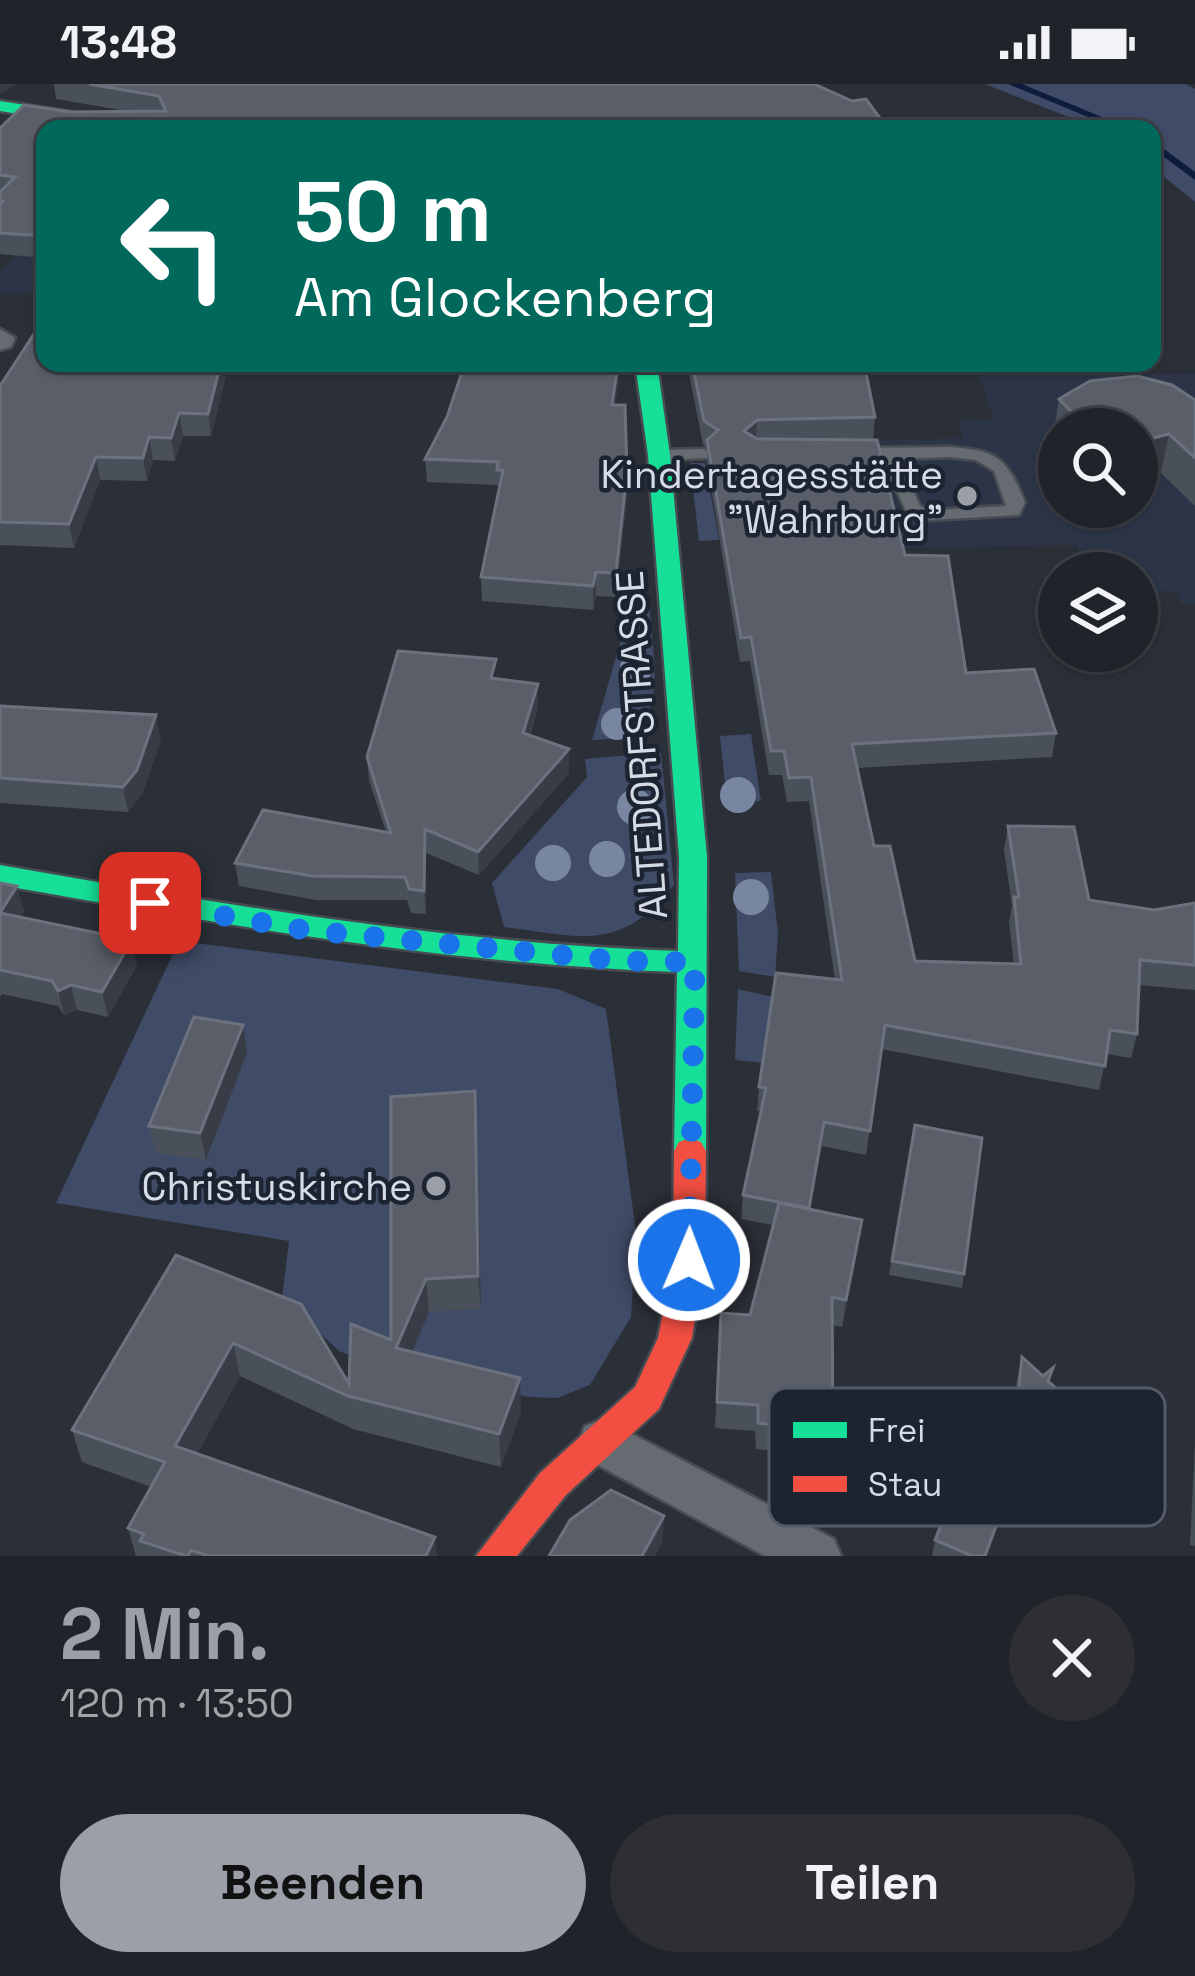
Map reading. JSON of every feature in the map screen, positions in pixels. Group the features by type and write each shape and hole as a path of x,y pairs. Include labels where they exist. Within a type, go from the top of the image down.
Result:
{"street":[{"path":"3,111 75,120"},
{"name":"ALTEDORFSTRASSE","path":"494,1556 553,1484 647,1397 675,1338 689,1260 693,857 647,372"},
{"path":"0,875 305,930 623,961 695,962"},
{"path":"603,1442 815,1556"}],"lane":[{"path":"836,453 975,453 992,458 1016,502 1013,511 931,515 914,509 903,496 888,454"},
{"path":"658,455 704,454"}],"shaded area":[{"path":"985,84 1186,84 1195,89 1195,202 1161,174 1161,120 1076,120"},
{"path":"36,228 36,293 0,293 0,274"},
{"name":"Kindertagesstätte \"Wahrburg\"","path":"1195,374 1195,604 1182,604 1175,591 1158,591 1158,552 1080,552 1077,545 895,548 758,461 705,463 703,446 963,438 958,421 994,420 979,375"},
{"path":"690,463 705,463 719,540 699,541"},
{"path":"650,611 654,680 649,713 629,738 592,740 629,612"},
{"path":"751,734 761,801 727,803 720,736"},
{"path":"661,752 674,885 636,922 617,931 578,936 504,927 492,883 587,777 585,759"},
{"path":"771,872 778,934 775,977 739,971 735,873"},
{"path":"179,941 558,989 606,1009 636,1233 631,1317 590,1385 557,1398 528,1397 385,1369 339,1351 282,1298 289,1241 56,1203"},
{"path":"738,989 773,997 764,1063 735,1060"}],"building":[{"path":"89,84 814,84 852,101 866,99 881,120 36,120 36,235 0,233 0,192 15,177 0,175 0,128 24,105 70,112 166,111 159,96"},
{"path":"36,331 36,372 219,372 208,414 179,413 171,438 149,437 143,458 96,457 69,524 0,522 0,386"},
{"path":"462,372 617,372 612,405 625,405 627,472 616,573 596,572 593,586 481,577 503,470 497,470 498,462 425,459 447,417"},
{"path":"694,372 866,372 875,417 757,420 744,431 757,439 877,440 905,555 948,556 966,673 1034,669 1056,733 852,744 874,846 890,846 915,961 1021,964 1014,897 1019,897 1008,826 1074,827 1089,900 1154,910 1195,903 1195,965 1140,960 1137,1034 1110,1030 1105,1066 885,1025 870,1131 824,1122 809,1208 743,1195 766,1088 759,1087 776,973 842,980 811,777 789,778 784,751 771,751 751,637 741,638 707,440 718,430 704,421"},
{"path":"1137,376 1172,385 1195,400 1195,458 1169,434 1158,437 1158,408 1068,408 1059,399 1090,381"},
{"path":"398,651 496,659 491,678 538,684 523,733 569,749 478,852 425,829 424,891 409,889 405,877 313,876 235,863 263,810 391,833 367,757"},
{"path":"0,706 156,715 137,770 123,787 0,778"},
{"path":"0,883 17,886 0,913"},
{"path":"0,913 132,940 102,992 71,985 58,991 52,981 0,970"},
{"path":"194,1017 243,1025 200,1133 149,1126"},
{"path":"475,1091 478,1276 426,1279 396,1348 520,1378 499,1434 348,1396 233,1343 175,1446 435,1537 426,1556 208,1556 191,1550 186,1556 140,1541 144,1534 128,1528 165,1462 72,1430 176,1255 301,1304 349,1384 351,1324 391,1340 391,1097"},
{"path":"915,1125 982,1138 964,1274 892,1261"},
{"path":"779,1203 862,1220 846,1300 832,1297 833,1388 769,1388 769,1424 758,1423 758,1405 717,1402 721,1313 750,1315"},
{"path":"1022,1357 1043,1376 1053,1368 1048,1381 1056,1388 1019,1388"},
{"path":"611,1490 664,1516 642,1556 549,1556 570,1520"},
{"path":"940,1526 996,1526 985,1556 972,1556 935,1540"}],"waterway":[{"path":"1013,84 1103,120"},
{"path":"1161,150 1195,177"}],"traffic: fast":[{"path":"0,106 89,120"},
{"path":"647,372 659,455 693,857 690,1151"},
{"path":"0,875 259,920 433,944 695,962"}],"traffic: jam":[{"path":"494,1556 553,1484 647,1398 675,1338 689,1260 690,1151"}],"place":[{"name":"Kindertagesstätte \"Wahrburg\"","path":"967,496"},
{"name":"Christuskirche","path":"436,1186"}],"route":[{"path":"150,903 305,930 623,961 695,962 689,1260"}]}
